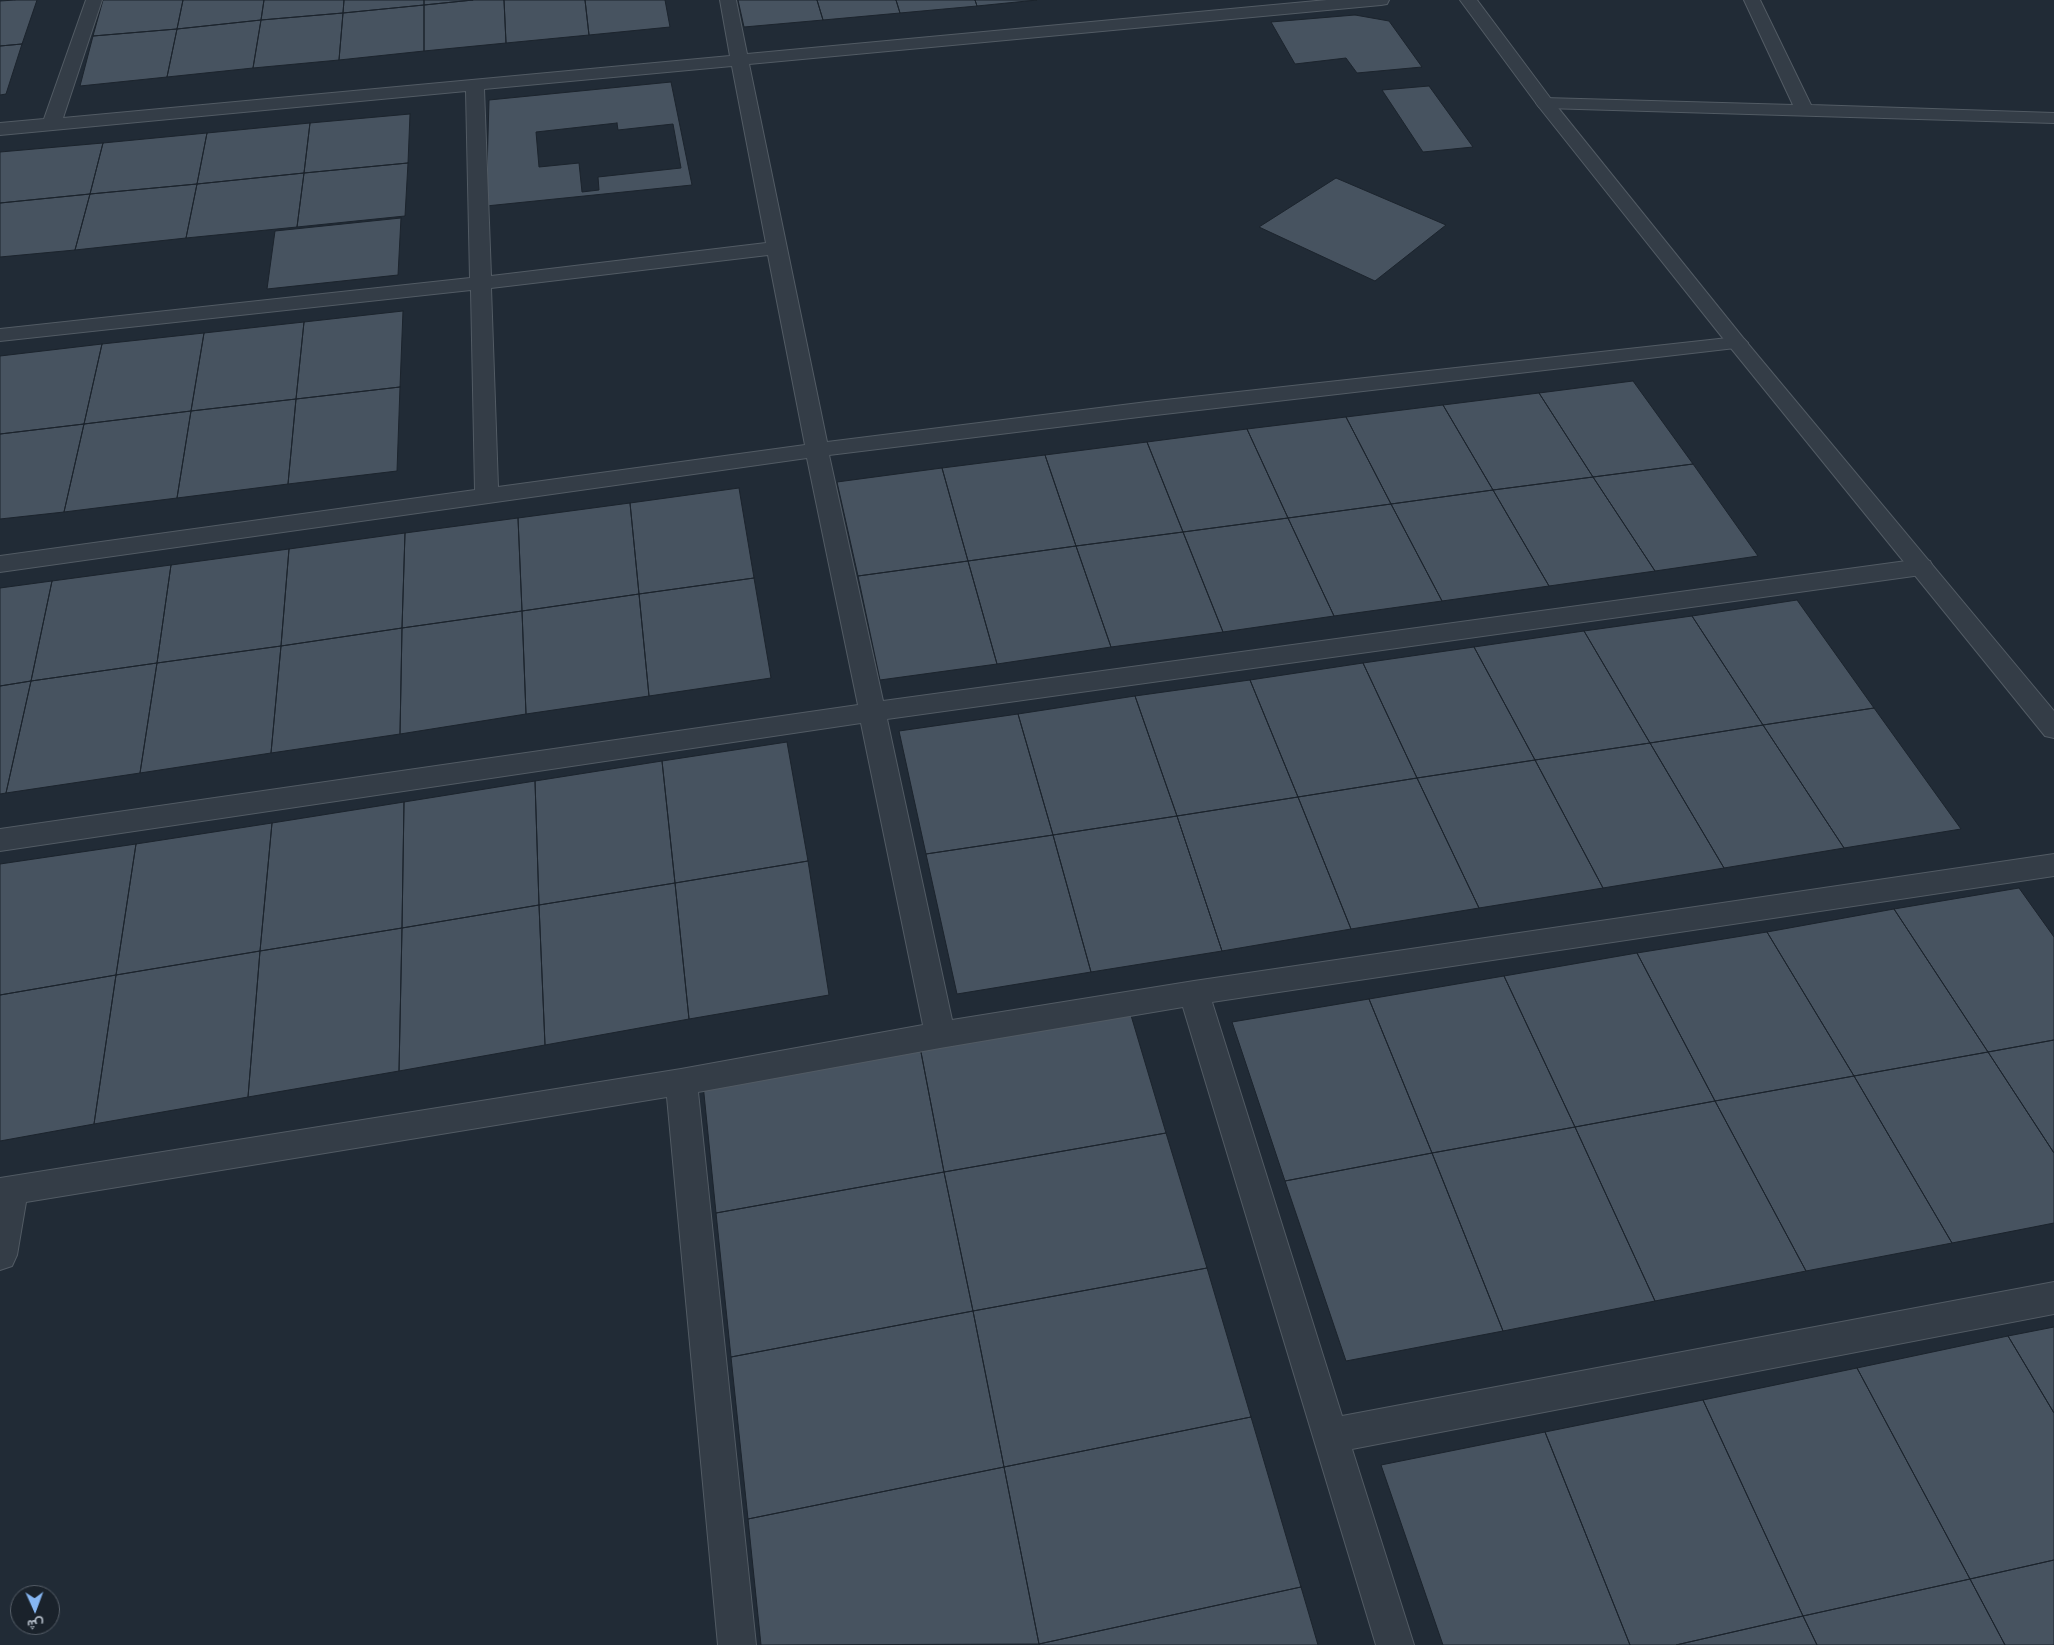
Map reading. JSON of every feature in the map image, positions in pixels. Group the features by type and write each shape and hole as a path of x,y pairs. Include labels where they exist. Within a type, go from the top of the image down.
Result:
{"street":[{"path":"52,124 94,0"},
{"path":"728,0 817,450 940,1035"},
{"path":"0,129 475,86 740,58 1381,0"},
{"path":"1468,0 1545,103 1737,343 2054,729"},
{"path":"1752,0 1805,112"},
{"path":"475,86 479,283 487,497"},
{"path":"1545,103 2054,118"},
{"path":"0,334 479,283 777,248"},
{"path":"0,564 817,450 1147,408 1737,343"},
{"path":"0,840 871,712 1921,567"},
{"path":"0,1255 6,1191 681,1082 940,1035 1194,993 2054,864"},
{"path":"1194,993 1395,1645"},
{"path":"681,1082 737,1645"},
{"path":"1330,1436 2054,1298"}],"building":[{"path":"37,0 22,44 0,46 0,1"},
{"path":"103,0 183,0 177,29 93,36"},
{"path":"183,0 264,0 261,20 177,29"},
{"path":"264,0 344,0 343,13 261,20"},
{"path":"344,0 424,0 424,5 343,13"},
{"path":"424,0 473,0 424,5"},
{"path":"473,0 504,0 506,43 424,51 424,5"},
{"path":"504,0 585,0 589,35 506,43"},
{"path":"585,0 665,0 670,27 589,35"},
{"path":"738,0 817,0 823,20 744,27"},
{"path":"817,0 896,0 900,13 823,20"},
{"path":"896,0 975,0 977,6 900,13"},
{"path":"975,0 1037,0 977,6"},
{"path":"424,5 424,51 339,60 343,13"},
{"path":"343,13 339,60 253,68 261,20"},
{"path":"1355,15 1389,21 1422,67 1357,73 1346,58 1295,64 1271,22"},
{"path":"261,20 253,68 167,77 177,29"},
{"path":"177,29 167,77 80,86 93,36"},
{"path":"22,44 6,94 0,95 0,46"},
{"path":"671,82 692,185 486,206 489,100","holes":["617,123 618,130 673,124 681,168 598,177 599,190 582,192 579,163 539,167 536,132"]},
{"path":"1429,86 1473,147 1423,152 1382,90"},
{"path":"410,114 408,163 304,173 310,123"},
{"path":"310,123 304,173 197,184 207,133"},
{"path":"207,133 197,184 90,194 103,143"},
{"path":"103,143 90,194 0,203 0,152"},
{"path":"408,163 405,216 297,227 304,173"},
{"path":"304,173 297,227 186,238 197,184"},
{"path":"1336,178 1446,225 1375,281 1259,227"},
{"path":"197,184 186,238 75,250 90,194"},
{"path":"90,194 75,250 0,257 0,203"},
{"path":"401,218 398,275 267,289 275,231"},
{"path":"403,311 400,387 296,399 304,322"},
{"path":"304,322 296,399 191,411 204,333"},
{"path":"204,333 191,411 84,424 102,344"},
{"path":"102,344 84,424 0,434 0,356"},
{"path":"1633,381 1693,464 1593,477 1539,393"},
{"path":"400,387 397,471 288,484 296,399"},
{"path":"1539,393 1593,477 1493,490 1443,405"},
{"path":"296,399 288,484 177,498 191,411"},
{"path":"1443,405 1493,490 1391,504 1346,417"},
{"path":"191,411 177,498 64,512 84,424"},
{"path":"1346,417 1391,504 1288,518 1247,429"},
{"path":"84,424 64,512 0,519 0,434"},
{"path":"1247,429 1288,518 1183,532 1147,442"},
{"path":"1147,442 1183,532 1076,546 1045,455"},
{"path":"1045,455 1076,546 968,561 942,468"},
{"path":"1693,464 1758,556 1655,571 1593,477"},
{"path":"942,468 968,561 858,576 837,482"},
{"path":"1593,477 1655,571 1549,586 1493,490"},
{"path":"739,488 754,578 639,594 630,503"},
{"path":"1493,490 1549,586 1442,601 1391,504"},
{"path":"630,503 639,594 522,611 518,518"},
{"path":"1391,504 1442,601 1334,616 1288,518"},
{"path":"518,518 522,611 402,628 405,533"},
{"path":"1288,518 1334,616 1223,632 1183,532"},
{"path":"1183,532 1223,632 1111,647 1076,546"},
{"path":"405,533 402,628 281,646 289,549"},
{"path":"1076,546 1111,647 997,664 968,561"},
{"path":"289,549 281,646 157,663 171,565"},
{"path":"968,561 997,664 880,680 858,576"},
{"path":"171,565 157,663 31,681 52,581"},
{"path":"754,578 771,678 649,696 639,594"},
{"path":"52,581 31,681 0,686 0,588"},
{"path":"639,594 649,696 526,714 522,611"},
{"path":"1797,600 1874,708 1763,725 1692,616"},
{"path":"522,611 526,714 400,734 402,628"},
{"path":"1692,616 1763,725 1650,743 1584,631"},
{"path":"402,628 400,734 271,753 281,646"},
{"path":"1584,631 1650,743 1535,760 1474,647"},
{"path":"281,646 271,753 140,773 157,663"},
{"path":"1474,647 1535,760 1417,778 1363,663"},
{"path":"157,663 140,773 6,793 31,681"},
{"path":"1363,663 1417,778 1298,797 1250,680"},
{"path":"1250,680 1298,797 1177,816 1135,696"},
{"path":"31,681 6,793 0,794 0,686"},
{"path":"1135,696 1177,816 1053,835 1018,714"},
{"path":"1874,708 1961,829 1844,848 1763,725"},
{"path":"1018,714 1053,835 926,854 899,731"},
{"path":"1763,725 1844,848 1724,868 1650,743"},
{"path":"787,742 808,861 675,883 662,761"},
{"path":"1650,743 1724,868 1603,888 1535,760"},
{"path":"1535,760 1603,888 1479,908 1417,778"},
{"path":"662,761 675,883 539,905 535,781"},
{"path":"1417,778 1479,908 1351,929 1298,797"},
{"path":"535,781 539,905 402,928 404,802"},
{"path":"1298,797 1351,929 1222,951 1177,816"},
{"path":"404,802 402,928 260,951 272,823"},
{"path":"1177,816 1222,951 1091,972 1053,835"},
{"path":"272,823 260,951 116,975 136,844"},
{"path":"1053,835 1091,972 957,994 926,854"},
{"path":"136,844 116,975 0,995 0,864"},
{"path":"808,861 829,995 689,1019 675,883"},
{"path":"675,883 689,1019 545,1045 539,905"},
{"path":"2019,888 2054,937 2054,1040 1988,1052 1894,909"},
{"path":"539,905 545,1045 399,1071 402,928"},
{"path":"1894,909 1988,1052 1854,1076 1767,932"},
{"path":"402,928 399,1071 248,1097 260,951"},
{"path":"1767,932 1854,1076 1715,1101 1637,953"},
{"path":"260,951 248,1097 94,1124 116,975"},
{"path":"1637,953 1715,1101 1575,1127 1504,976"},
{"path":"116,975 94,1124 0,1141 0,995"},
{"path":"1504,976 1575,1127 1432,1153 1369,999"},
{"path":"1369,999 1432,1153 1285,1181 1232,1022"},
{"path":"1130,1012 1166,1133 944,1172 920,1047"},
{"path":"2054,1040 2054,1153 1988,1052"},
{"path":"920,1047 944,1172 716,1213 703,1084"},
{"path":"1988,1052 2054,1153 2054,1223 1952,1243 1854,1076"},
{"path":"1854,1076 1952,1243 1806,1271 1715,1101"},
{"path":"1715,1101 1806,1271 1655,1301 1575,1127"},
{"path":"1575,1127 1655,1301 1503,1331 1432,1153"},
{"path":"1166,1133 1207,1268 973,1311 944,1172"},
{"path":"1432,1153 1503,1331 1346,1361 1285,1181"},
{"path":"944,1172 973,1311 731,1357 716,1213"},
{"path":"1207,1268 1251,1417 1004,1467 973,1311"},
{"path":"973,1311 1004,1467 748,1519 731,1357"},
{"path":"2054,1327 2054,1413 2008,1336"},
{"path":"2008,1336 2054,1413 2054,1560 1970,1579 1857,1368"},
{"path":"1857,1368 1970,1579 1803,1616 1703,1400"},
{"path":"1703,1400 1803,1616 1676,1645 1630,1645 1545,1432"},
{"path":"1251,1417 1301,1587 1039,1644 1004,1467"},
{"path":"1545,1432 1630,1645 1443,1645 1381,1465"},
{"path":"1004,1467 1039,1644 761,1645 748,1519"},
{"path":"2054,1560 2054,1645 2005,1645 1970,1579"},
{"path":"1970,1579 2005,1645 1817,1645 1803,1616"},
{"path":"1301,1587 1318,1645 1039,1644"},
{"path":"1803,1616 1817,1645 1676,1645"}]}
